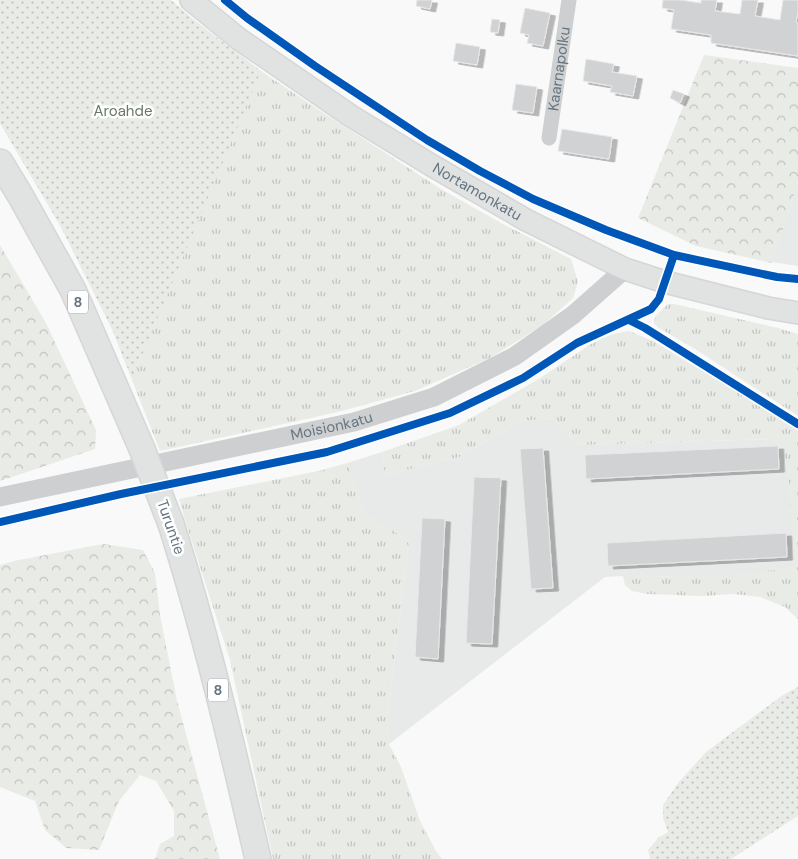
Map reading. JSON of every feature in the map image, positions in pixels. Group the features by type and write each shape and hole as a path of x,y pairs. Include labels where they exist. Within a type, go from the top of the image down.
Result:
{"highway":[{"name":"Turuntie","path":"0,162 73,290 142,449 170,524 184,565 211,662 258,859"}],"main road":[{"name":"Nortamonkatu","path":"191,0 280,69 351,116 526,220 625,269 666,282 768,308 798,313"}],"street":[{"name":"Kaarnapolku","path":"549,138 569,0"},
{"name":"Moisionkatu","path":"0,498 354,422 434,397 516,356 573,315 625,269"}],"shaded area":[{"path":"798,182 798,266 772,262"},
{"path":"552,418 578,445 775,439 788,462 794,567 733,576 605,577 389,744 388,715 409,540 365,515 347,463 382,452 385,475 459,457 521,421"}],"green space":[{"path":"0,0 171,0 261,71 441,189 571,259 578,282 573,298 543,325 490,358 415,391 338,412 160,451 112,329 61,227 0,123"},
{"name":"Aroahde","path":"0,0 171,0 261,71 132,379 112,329 61,227 0,123"},
{"path":"704,55 798,68 798,182 772,263 696,246 638,218"},
{"path":"0,245 46,323 96,430 95,449 0,481"},
{"path":"668,304 798,334 798,416 695,349 659,328 654,323 655,317"},
{"path":"629,331 653,341 798,431 798,619 785,607 760,597 735,594 702,596 647,594 632,591 625,585 623,576 730,575 793,567 788,463 774,439 578,445 552,418 521,421 459,457 385,475 382,452 459,425 537,380 591,344 613,334"},
{"path":"347,463 365,515 409,540 388,715 389,744 401,767 420,821 442,859 273,859 230,660 179,499 323,470"},
{"path":"103,544 143,550 155,573 160,615 177,701 220,859 155,859 160,844 174,836 174,811 156,781 140,775 119,801 99,850 66,848 45,830 35,801 0,787 0,565"},
{"path":"798,687 798,816 731,859 650,859 648,850 658,838 668,832 663,818 663,805 678,783 706,752 783,695"}],"building":[{"path":"417,0 432,0 430,9 416,6"},
{"path":"663,0 701,3 701,0 717,0 715,11 740,14 742,0 758,0 755,16 780,20 783,0 798,0 796,22 798,23 798,56 711,43 711,35 671,29 674,10 662,8"},
{"path":"525,8 550,13 543,46 527,43 529,35 520,33"},
{"path":"492,19 500,20 498,33 490,32"},
{"path":"456,43 480,47 477,65 453,61"},
{"path":"586,59 614,64 612,72 637,76 633,96 610,92 612,86 583,81"},
{"path":"516,84 537,87 533,113 512,110"},
{"path":"673,90 684,94 680,103 670,98"},
{"path":"562,129 612,137 609,159 558,151"},
{"path":"778,446 779,469 586,479 585,455"},
{"path":"543,448 553,588 531,589 520,449"},
{"path":"474,477 501,478 492,644 466,643"},
{"path":"422,518 445,519 438,659 415,657"},
{"path":"786,533 787,557 608,566 607,543"}],"cycle path":[{"path":"225,0 247,18 315,66 427,140 533,199 606,230 674,255 777,277 798,279"},
{"path":"0,522 121,494 327,452 450,413 523,378 577,343 651,309 659,299 674,255"},
{"path":"629,320 645,328 798,424"}]}
